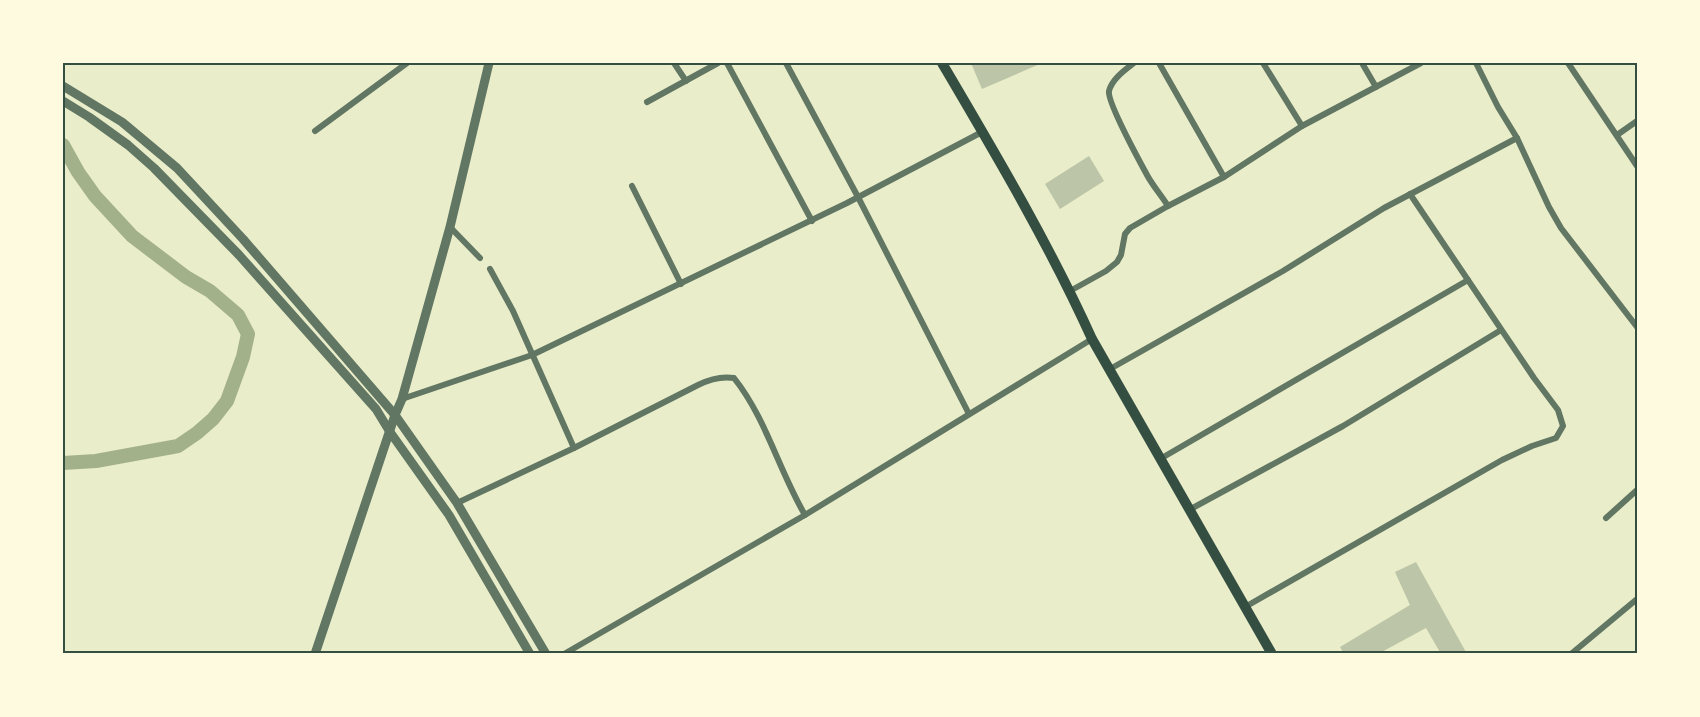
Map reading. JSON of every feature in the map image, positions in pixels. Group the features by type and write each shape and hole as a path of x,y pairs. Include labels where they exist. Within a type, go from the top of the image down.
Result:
{"main road":[{"path":"942,63 1070,291 1092,339 1272,654"}],"street":[{"path":"315,131 407,63"},
{"path":"315,654 402,399 450,227 489,63"},
{"path":"674,63 686,81"},
{"path":"647,102 718,63"},
{"path":"727,63 812,220"},
{"path":"786,63 858,197 969,414"},
{"path":"1134,63 1118,77 1110,87 1108,94 1148,176 1168,206"},
{"path":"1159,63 1224,177"},
{"path":"1263,63 1302,126"},
{"path":"1362,63 1376,87"},
{"path":"1070,291 1117,262 1123,240 1130,228 1224,177 1302,126 1421,63"},
{"path":"1476,63 1561,228 1637,327"},
{"path":"1568,63 1637,166"},
{"path":"63,86 122,122 177,168 243,238 395,415 457,503 546,654"},
{"path":"63,101 128,145 183,196 239,255 376,409 449,515 530,654"},
{"path":"1617,135 1637,121"},
{"path":"402,399 532,355 812,220 982,132"},
{"path":"1110,369 1283,272 1384,208 1516,138"},
{"path":"632,186 681,284"},
{"path":"1244,607 1502,460 1556,438 1563,426 1558,410 1410,194"},
{"path":"450,227 480,258"},
{"path":"490,269 513,311 574,448"},
{"path":"1160,459 1468,280"},
{"path":"1189,510 1343,426 1502,330"},
{"path":"564,654 805,515 1092,339"},
{"path":"457,503 574,448 698,385 711,379 725,377 734,378 754,410 805,515"},
{"path":"1606,518 1637,490"},
{"path":"1571,654 1637,599"}],"building":[{"path":"971,63 1042,63 982,89"},
{"path":"1089,156 1104,181 1060,209 1045,184"},
{"path":"1416,562 1467,654 1441,654 1426,628 1378,654 1344,654 1340,647 1410,605 1395,572"}],"waterway":[{"path":"63,145 95,196 132,236 186,277 210,291 238,315 248,334 243,357 227,401 213,419 197,433 178,446 96,461 63,463"}]}
